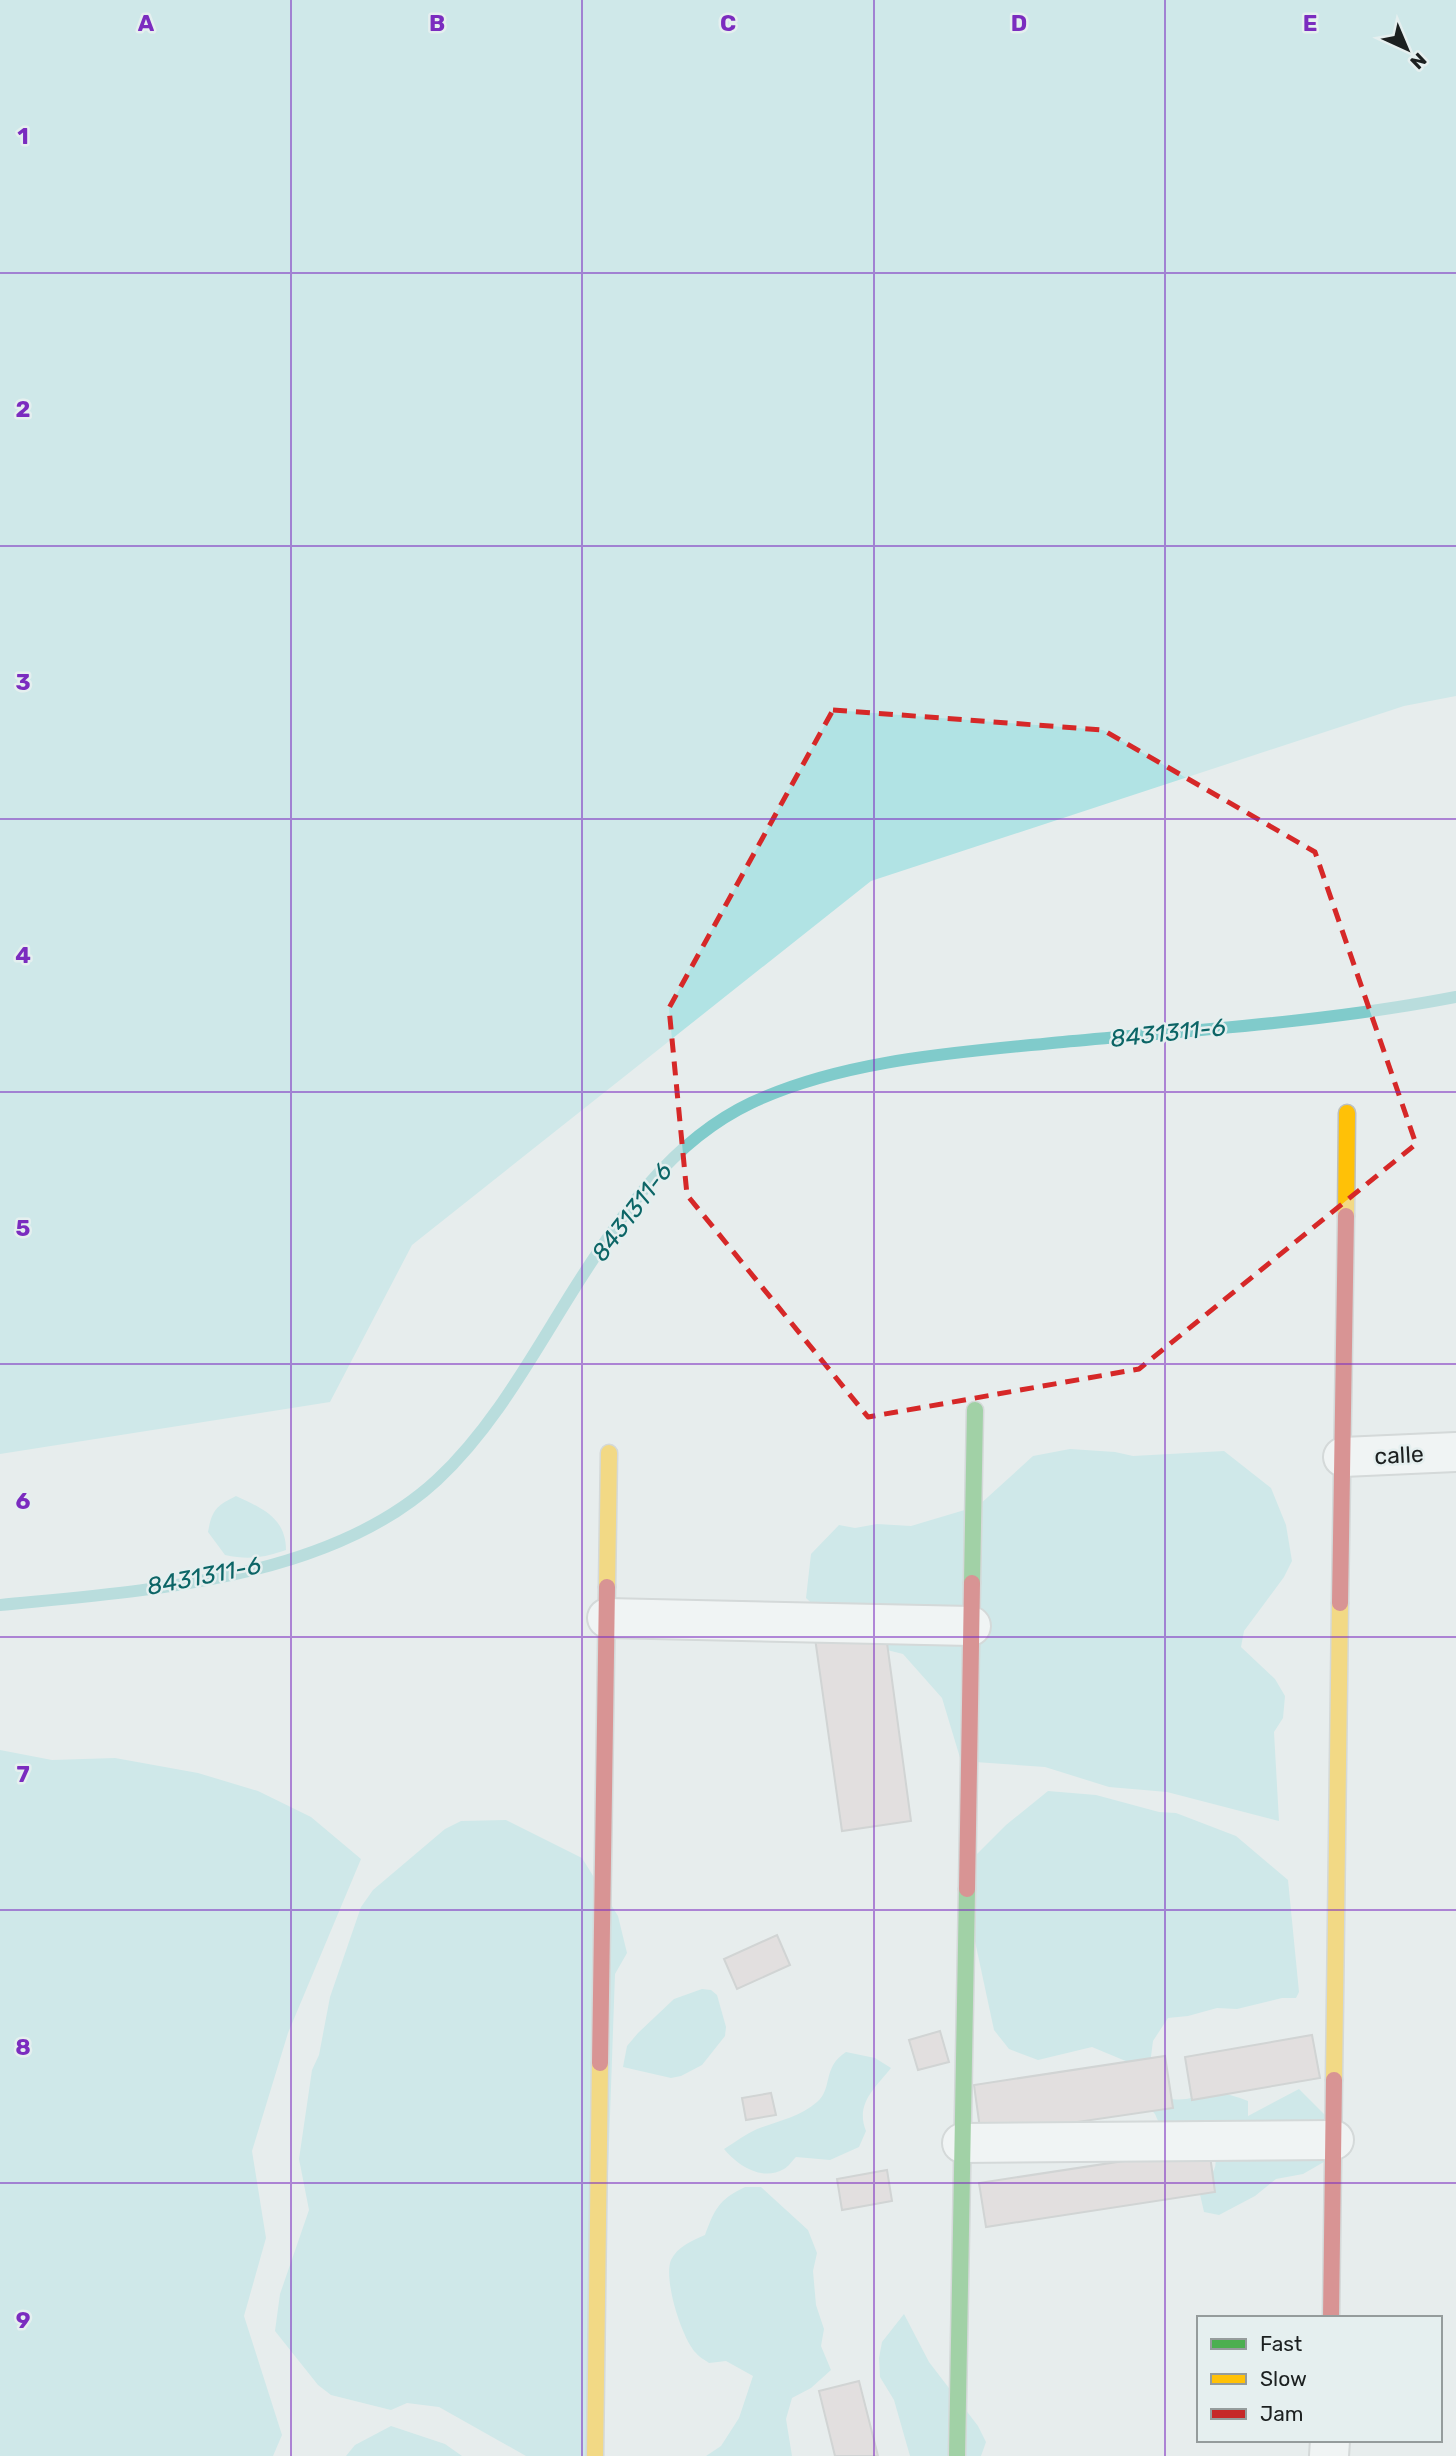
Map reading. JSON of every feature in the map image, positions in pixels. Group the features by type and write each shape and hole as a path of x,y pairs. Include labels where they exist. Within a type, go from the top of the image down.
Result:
{"street":[{"path":"1331,2316 1347,1113"},
{"path":"957,2456 975,1410"},
{"name":"calle","path":"1343,1457 1456,1452"},
{"path":"595,2456 609,1453"},
{"path":"607,1618 971,1626"},
{"path":"962,2143 1334,2140"}],"highlighted area":[{"path":"833,710 1103,730 1315,852 1416,1144 1139,1369 868,1417 687,1195 669,1008"}],"shaded area":[{"path":"0,0 1456,0 1456,696 1404,706 871,881 412,1245 330,1402 0,1454"},
{"path":"1070,1449 1133,1456 1224,1451 1271,1488 1286,1525 1292,1561 1284,1577 1244,1631 1241,1647 1275,1679 1285,1696 1283,1718 1274,1732 1279,1821 1167,1792 1109,1787 1045,1767 961,1761 942,1698 903,1654 851,1641 806,1598 811,1554 839,1525 855,1528 877,1524 911,1526 978,1506 1033,1456"},
{"path":"236,1496 271,1515 282,1530 286,1550 256,1557 225,1555 208,1532 216,1510"},
{"path":"0,1750 52,1760 115,1758 198,1773 258,1791 311,1817 361,1859 288,2033 252,2151 266,2238 244,2316 282,2435 273,2456 0,2456"},
{"path":"1048,1791 1096,1795 1159,1812 1176,1813 1236,1836 1288,1880 1299,1992 1296,1998 1282,1998 1237,2009 1217,2008 1168,2018 1153,2041 1149,2072 1162,2097 1182,2099 1211,2093 1225,2094 1248,2101 1248,2116 1299,2089 1332,2122 1329,2159 1303,2174 1276,2179 1255,2196 1219,2215 1204,2212 1199,2190 1215,2168 1214,2153 1162,2130 1155,2114 1133,2090 1128,2062 1092,2047 1038,2060 1009,2049 994,2030 970,1918 970,1861 1006,1825"},
{"path":"506,1820 582,1858 618,1916 627,1953 615,1974 598,2456 526,2456 439,2407 407,2403 391,2410 331,2395 318,2385 275,2331 280,2294 309,2210 299,2159 312,2070 319,2055 330,1997 361,1907 373,1890 445,1829 461,1821"},
{"path":"702,1989 711,1990 717,1995 726,2027 725,2036 702,2065 671,2078 623,2067 627,2046 638,2033 674,1999"},
{"path":"846,2052 875,2058 891,2068 865,2104 863,2121 866,2131 859,2147 830,2160 796,2157 784,2169 767,2174 743,2166 724,2149 753,2131 796,2115 817,2102 825,2091 834,2064"},
{"path":"745,2187 761,2187 808,2230 817,2253 813,2271 816,2305 824,2329 821,2346 831,2370 811,2388 792,2398 786,2419 792,2456 706,2456 721,2446 739,2418 753,2376 726,2361 709,2363 697,2354 685,2335 672,2294 669,2269 674,2255 686,2244 705,2235 723,2201"},
{"path":"904,2314 929,2362 978,2426 986,2442 981,2456 910,2456 894,2400 880,2377 879,2358 882,2342"},
{"path":"391,2426 445,2444 462,2456 346,2456 355,2445"}],"building":[{"path":"885,1628 911,1821 842,1831 815,1638"},
{"path":"777,1935 790,1965 737,1989 724,1959"},
{"path":"940,2031 949,2062 918,2070 909,2040"},
{"path":"1312,2035 1320,2078 1192,2100 1185,2057"},
{"path":"1165,2056 1173,2108 981,2136 974,2085"},
{"path":"771,2093 776,2115 746,2120 742,2098"},
{"path":"1209,2148 1215,2192 986,2227 979,2183"},
{"path":"887,2170 892,2201 842,2210 837,2179"},
{"path":"859,2381 878,2456 835,2456 819,2391"}],"waterway":[{"name":"8431311-6","path":"0,1605 112,1594 230,1575 288,1560 343,1540 393,1514 437,1480 477,1437 512,1389 610,1234 650,1183 696,1138 751,1103 825,1076 904,1060 1310,1019 1456,997"}],"traffic: fast":[{"path":"972,1583 975,1410"},
{"path":"957,2456 967,1889"}],"traffic: slow":[{"path":"1346,1216 1347,1113"},
{"path":"607,1587 609,1453"},
{"path":"1334,2080 1340,1603"},
{"path":"595,2456 600,2063"}],"traffic: jam":[{"path":"1340,1603 1346,1216"},
{"path":"967,1889 972,1583"},
{"path":"600,2063 607,1587"},
{"path":"1331,2316 1334,2080"}]}
